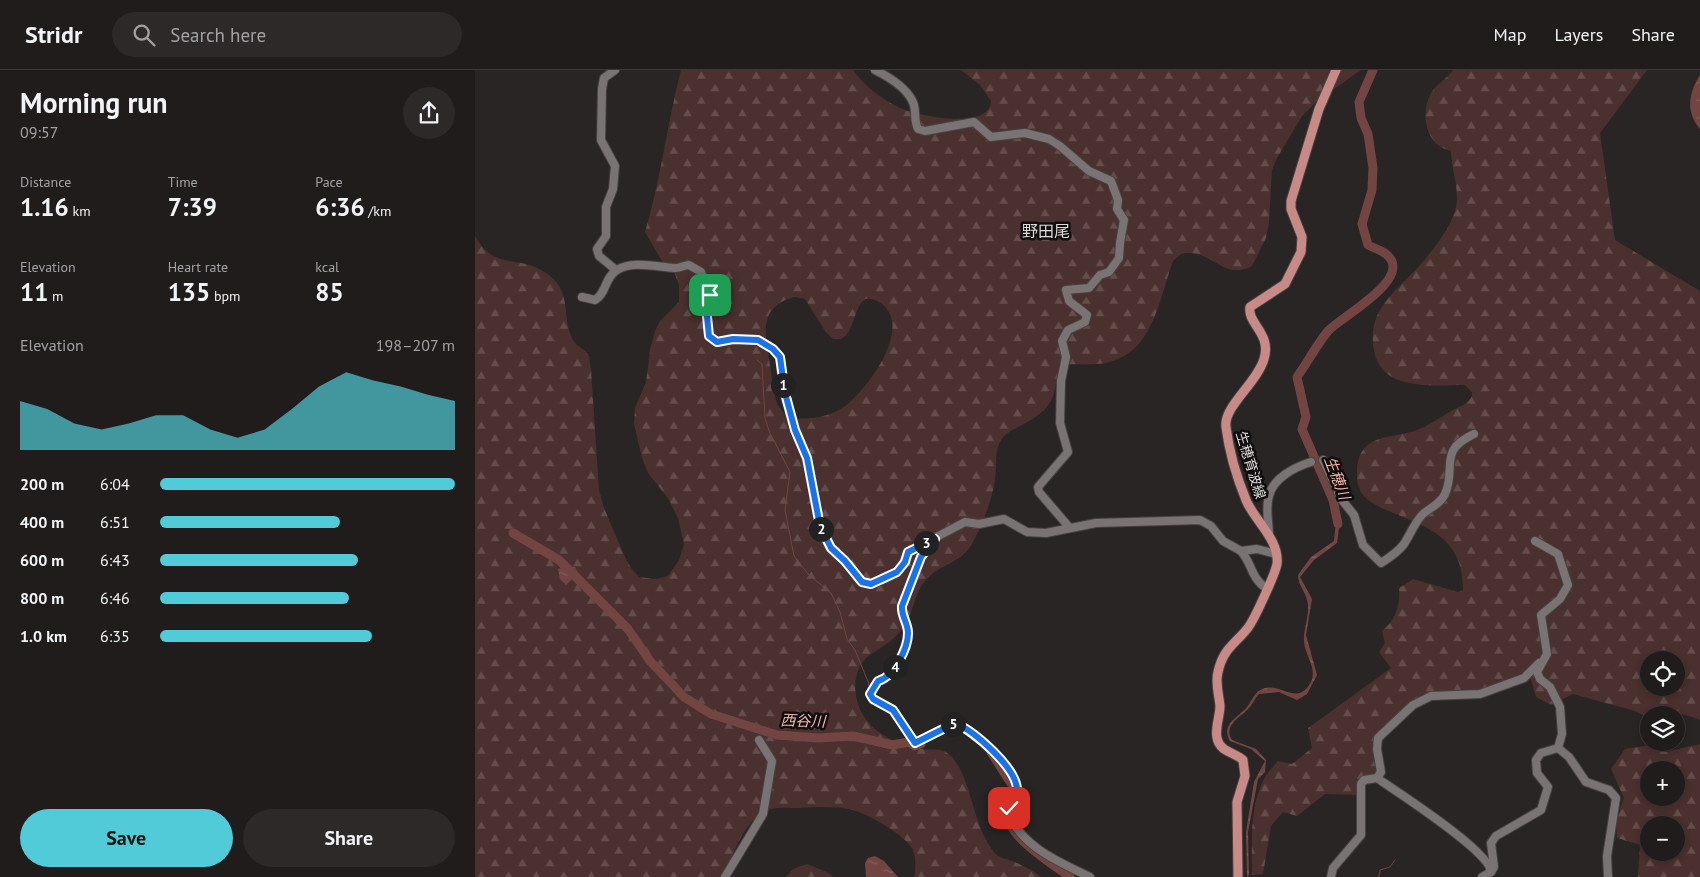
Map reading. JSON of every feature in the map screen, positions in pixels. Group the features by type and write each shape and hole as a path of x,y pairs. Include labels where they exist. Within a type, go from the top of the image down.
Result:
{"main road":[{"name":"生穂育波線","path":"1277,554 1269,536 1245,498 1225,421 1229,410 1251,384 1264,359 1265,344 1263,335 1251,318 1250,307 1285,284 1301,252 1302,237 1291,209 1291,201 1319,109 1336,70"},
{"path":"1238,877 1237,802 1245,768 1243,760 1224,749 1217,740 1219,704 1217,674 1225,652 1250,626 1275,569 1277,554"}],"street":[{"path":"615,70 604,78 602,89 601,140 615,166 613,189 606,206 605,236 597,249 599,256 616,270"},
{"path":"875,70 894,81 914,104 915,123 919,129 925,131 974,122 991,137 1031,135 1055,142 1089,171 1111,181 1119,200 1117,210 1125,220 1120,242 1120,257 1109,272 1100,275 1089,288 1066,290 1069,301 1087,315 1085,322 1068,330 1062,340 1067,357 1061,381 1060,423 1068,449 1038,487 1039,492 1069,528"},
{"path":"582,297 595,300 601,296 606,282 616,270 627,266 661,265 675,268 689,264 701,272 709,290 706,307 709,336 717,342 733,339 758,340 776,352 781,360 785,393 795,430 807,458 820,526 825,539 862,582 871,584 889,577 902,567 908,552 935,539 960,523 979,524 1000,519 1008,520 1027,532 1056,533 1069,528 1096,523 1200,520 1211,526 1223,541 1241,551 1248,559 1255,579 1267,589"},
{"path":"1323,460 1342,500 1354,515 1363,545 1381,564 1403,545 1421,515 1441,501 1449,480 1449,459 1451,453 1461,442 1474,434"},
{"path":"1269,536 1268,504 1272,488 1293,468 1311,462"},
{"path":"935,539 921,557 902,606 901,614 908,631 903,654 895,667 882,680 878,681 870,694 873,699 893,710 915,743 955,723 989,745 1016,786 1017,793 1008,813 1021,834 1046,856 1089,877"},
{"path":"1535,541 1558,554 1568,582 1562,597 1541,616 1547,650 1545,659 1537,672 1540,679 1551,687 1561,707 1562,734 1558,748"},
{"path":"1241,551 1255,549 1277,554"},
{"path":"1377,778 1381,772 1377,749 1378,738 1392,722 1413,705 1431,696 1480,694 1524,678 1545,659"},
{"path":"725,877 763,814 773,761 759,740"},
{"path":"1482,877 1491,872 1495,864 1492,842 1505,830 1541,810 1548,786 1537,774 1536,760 1541,754 1558,748"},
{"path":"1558,748 1569,757 1586,782 1608,789 1616,798 1607,856 1608,877"},
{"path":"1331,877 1333,868 1361,835 1361,784 1364,780 1377,778 1465,841 1488,862 1491,872"}],"green space":[{"path":"681,70 853,70 873,91 898,107 920,114 951,119 979,116 988,110 991,101 980,85 961,70 1361,70 1317,101 1302,116 1277,158 1272,170 1269,223 1266,238 1252,266 1242,270 1233,270 1201,255 1181,254 1173,261 1151,326 1131,352 1116,360 1098,364 1059,364 1056,386 1046,408 1031,420 1009,432 1000,442 997,451 992,496 972,544 962,556 933,573 923,583 902,630 864,660 857,674 855,691 859,707 868,722 896,742 921,749 941,750 952,757 965,779 978,821 990,846 998,856 1020,864 1042,877 914,877 914,853 903,838 860,812 826,807 780,808 770,809 762,813 748,826 721,877 475,877 475,236 490,254 535,267 546,273 560,287 572,338 589,357 599,490 604,508 624,555 631,568 639,577 656,579 668,576 679,560 684,544 678,518 668,498 648,473 642,458 634,424 635,408 646,382 650,350 655,331 660,321 679,302 679,285 673,269 662,261 645,232","holes":["795,297 805,299 825,331 833,339 840,339 845,336 849,331 857,310 865,299 874,300 883,305 890,315 892,328 890,342 884,356 858,395 840,409 826,415 798,418 789,416 782,411 775,396 766,324 774,307 783,301"]},
{"path":"1453,70 1647,70 1600,133 1615,240 1700,291 1700,720 1685,715 1685,706 1640,706 1640,714 1573,694 1551,705 1536,697 1531,679 1513,679 1491,685 1478,693 1424,694 1377,734 1373,745 1378,770 1374,775 1360,779 1357,795 1325,794 1297,816 1283,812 1271,826 1263,874 1252,875 1254,814 1259,790 1264,779 1278,761 1292,764 1312,748 1308,728 1391,668 1379,652 1385,643 1382,631 1391,622 1396,612 1399,601 1399,588 1413,579 1458,592 1463,590 1462,572 1450,546 1441,537 1418,523 1368,500 1360,490 1357,477 1358,461 1362,452 1375,440 1424,427 1463,405 1472,396 1472,392 1465,385 1424,385 1398,380 1387,374 1379,364 1374,351 1374,324 1379,312 1385,302 1435,246 1449,225 1457,203 1451,151 1435,143 1427,128 1426,110 1431,93"},
{"path":"1700,744 1700,877 1638,877 1640,845 1617,838 1616,821 1624,798 1611,769 1625,749 1640,747 1640,751 1685,751 1685,748"},
{"path":"807,864 834,877 786,877 793,869"}],"water":[{"path":"1700,75 1700,129 1692,116 1690,102 1693,88"},
{"name":"生穂川","path":"1337,511 1340,521 1337,543 1314,560 1300,577 1312,599 1306,635 1317,675 1307,694 1297,700 1279,692 1259,694 1249,708 1233,723 1229,731 1232,740 1256,749 1266,760 1265,772 1258,779 1248,832 1249,875 1247,877 1246,832 1254,782 1265,761 1251,749 1230,741 1227,730 1232,721 1247,707 1256,693 1262,689 1271,687 1297,693 1302,692 1311,682 1313,671 1304,642 1308,605 1298,575 1311,557 1334,541"},
{"path":"567,566 575,567 578,573 566,585 560,579 558,569"},
{"path":"875,856 884,861 898,877 866,877 865,863 868,858"}],"waterway":[{"name":"生穂川","path":"1338,524 1333,500 1302,429 1306,417 1297,377 1328,331 1373,296 1384,285 1391,274 1393,264 1386,254 1368,245 1362,224 1372,190 1373,168 1368,134 1361,118 1359,102 1373,70"},
{"path":"757,360 762,364 765,418 769,431 790,472 785,510 794,556 809,575 831,593 840,612 847,639 855,650 869,684 867,695"},
{"name":"西谷川","path":"513,533 559,560 628,629 650,661 684,697 711,714 777,735 818,738 853,736 892,745 909,742 915,746 921,744"},
{"path":"905,734 909,742"},
{"name":"西谷川","path":"991,752 1014,788 1012,797"},
{"name":"西谷川","path":"1006,808 1007,818 1020,838 1070,877"},
{"path":"1379,877 1380,870 1390,867 1395,860"}],"district":[{"name":"野田尾","path":"1046,231"}],"route":[{"path":"710,295 706,307 709,336 717,342 733,339 758,340 773,349 780,357 785,393 795,430 807,458 820,526 831,548 850,566 858,578 862,582 871,584 889,577 902,567 908,552 935,539 921,557 903,602 901,614 908,631 905,650 895,667 882,680 878,681 870,694 877,702 893,710 915,743 955,723 989,745 996,752 1016,786 1017,793 1009,808"}]}
